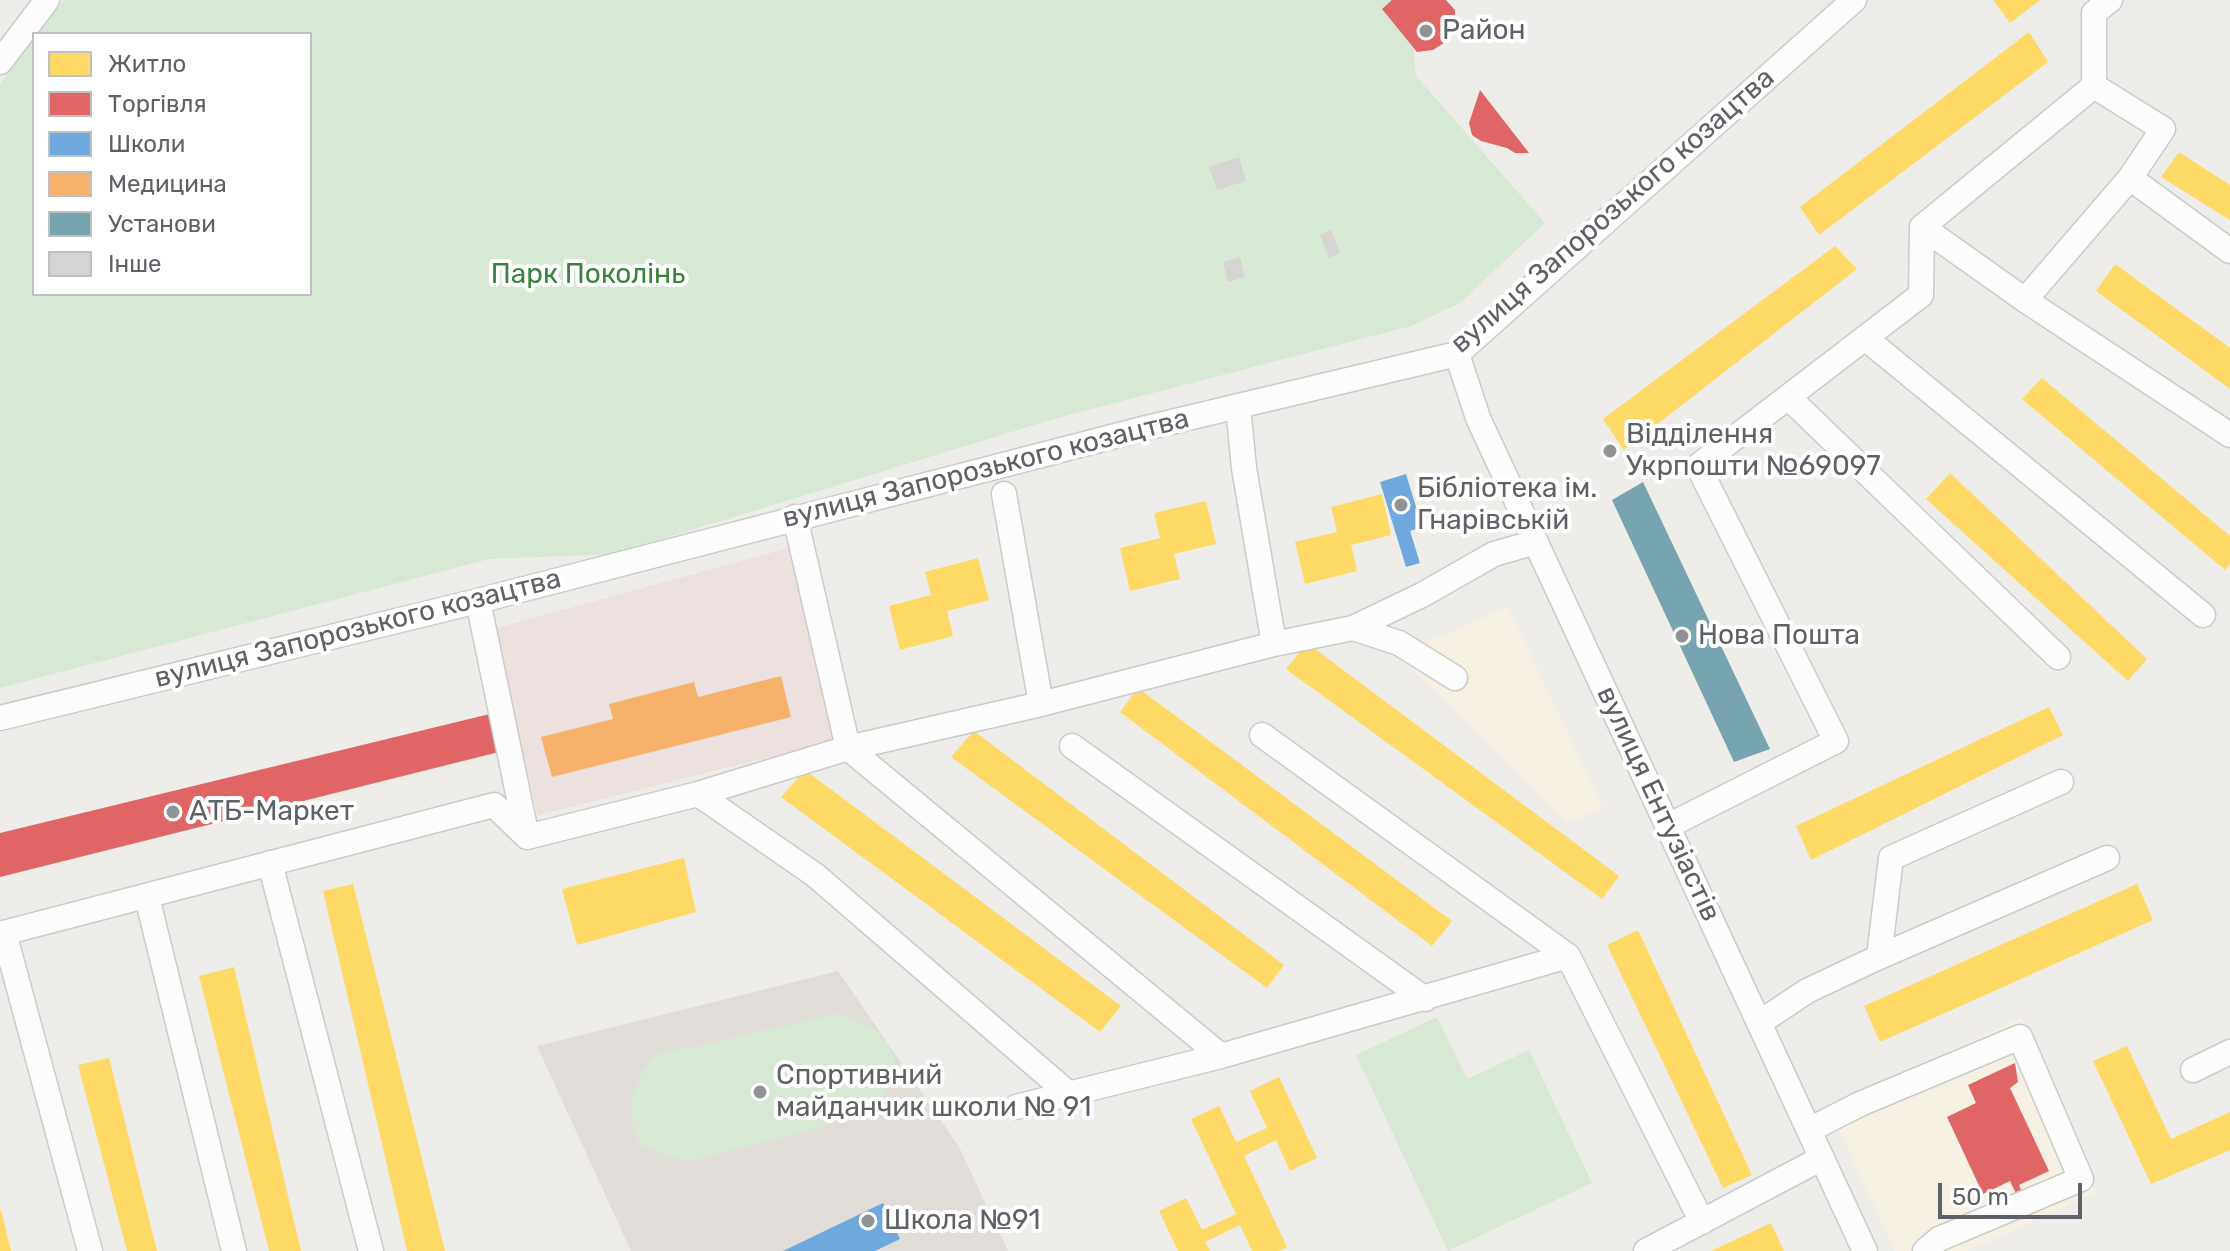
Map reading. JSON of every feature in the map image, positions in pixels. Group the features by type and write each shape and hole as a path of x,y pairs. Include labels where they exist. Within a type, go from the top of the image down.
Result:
{"street":[{"path":"0,62 47,0"},
{"path":"2094,86 2094,13 2110,0"},
{"name":"вулиця Запорозького козацтва","path":"0,718 478,601 795,517 1238,406 1457,354 1852,1"},
{"path":"2025,300 2130,178 2163,129 2094,86"},
{"path":"1668,826 1836,741 1698,466 1921,295 1922,227 2094,86"},
{"path":"2130,178 2230,251"},
{"path":"1922,227 2025,300 2230,435"},
{"path":"1865,338 2203,615"},
{"name":"вулиця Ентузіастів","path":"1457,354 1478,418 1865,1251"},
{"path":"1788,397 2058,657"},
{"path":"1238,406 1244,468 1274,644"},
{"path":"1004,494 1041,704"},
{"path":"795,517 848,748 1221,1056"},
{"path":"527,837 698,794 848,748 1041,704 1274,644 1353,628 1422,595 1494,554 1536,542"},
{"path":"478,601 527,837"},
{"path":"1353,628 1399,643 1455,678"},
{"path":"1262,735 1568,956 1702,1222"},
{"path":"1072,746 1425,999"},
{"path":"1879,957 1891,858 2061,782"},
{"path":"698,794 815,875 1069,1094"},
{"path":"90,1251 2,933 494,805 527,837"},
{"path":"1759,1023 1807,991 2107,858"},
{"path":"270,863 371,1251"},
{"path":"147,897 234,1251"},
{"path":"1016,1107 1221,1056 1568,956"},
{"path":"1809,1130 1860,1104 2020,1037 2081,1179 1939,1239 1925,1251"},
{"path":"2193,1070 2230,1052"},
{"path":"1646,1251 1822,1158"}],"shaded area":[{"path":"789,548 834,741 538,815 493,629"},
{"path":"1508,607 1603,808 1566,823 1398,655"},
{"path":"838,971 959,1147 1008,1251 631,1251 537,1046"},
{"path":"2022,1018 2095,1193 1967,1251 1895,1251 1828,1106"}],"green space":[{"name":"Парк Поколінь","path":"64,0 1410,0 1416,76 1545,223 1460,303 1411,326 1057,418 613,554 489,559 0,688 0,84 32,42 32,296 312,296 312,32 40,32"},
{"name":"Спортивний майданчик школи № 91","path":"839,1014 876,1030 892,1049 895,1076 882,1098 861,1116 695,1160 678,1159 640,1144 631,1118 631,1100 644,1069 656,1055"},
{"path":"1437,1017 1467,1079 1529,1050 1592,1183 1448,1251 1356,1055"}],"building: Житло":[{"path":"1993,0 2040,0 2010,23"},
{"path":"2029,32 2048,62 1819,235 1800,207"},
{"path":"2179,152 2230,185 2230,220 2161,177"},
{"path":"1835,246 1857,269 1624,450 1603,419"},
{"path":"2115,264 2230,348 2230,389 2096,291"},
{"path":"2042,378 2230,536 2230,564 2225,570 2022,399"},
{"path":"1950,473 2147,659 2128,681 1926,499"},
{"path":"1382,494 1391,535 1351,545 1357,571 1305,584 1295,542 1337,532 1331,507"},
{"path":"1206,501 1216,544 1174,554 1180,579 1130,591 1120,548 1160,538 1154,513"},
{"path":"978,558 989,600 947,611 953,636 900,650 889,606 931,595 925,572"},
{"path":"1307,643 1619,876 1602,899 1286,669"},
{"path":"1138,688 1452,921 1432,946 1120,712"},
{"path":"2049,707 2063,735 1811,860 1796,826"},
{"path":"974,731 1284,965 1267,988 951,757"},
{"path":"805,770 1121,1006 1100,1032 781,797"},
{"path":"684,858 696,912 577,945 562,889"},
{"path":"353,884 445,1251 407,1251 323,891"},
{"path":"2137,884 2153,920 1880,1042 1864,1006"},
{"path":"1638,930 1752,1175 1723,1188 1607,945"},
{"path":"234,967 301,1251 269,1251 199,976"},
{"path":"2127,1046 2171,1139 2230,1112 2230,1150 2151,1184 2093,1061"},
{"path":"109,1058 157,1251 127,1251 78,1065"},
{"path":"1279,1077 1317,1158 1290,1171 1276,1140 1244,1156 1287,1247 1279,1251 1252,1251 1240,1225 1205,1242 1210,1251 1178,1251 1159,1211 1186,1198 1202,1230 1236,1214 1191,1119 1219,1106 1236,1142 1267,1128 1250,1091"},
{"path":"1,1210 11,1251 0,1251"},
{"path":"1771,1223 1784,1251 1711,1251"}],"building: Торгівля":[{"name":"Район","path":"1392,0 1446,0 1455,10 1455,22 1447,41 1433,50 1417,52 1382,9"},
{"path":"1480,90 1529,153 1515,153 1472,135 1469,123"},
{"path":"498,712 507,750 0,877 0,833"},
{"path":"2015,1063 2018,1082 2010,1088 2049,1171 2019,1185 2025,1199 2020,1202 2010,1181 1983,1194 1947,1117 1976,1103 1968,1085"}],"building: Школи":[{"name":"Бібліотека ім. Гнарівській","path":"1406,474 1422,527 1410,531 1420,563 1406,567 1380,482"},
{"name":"Школа №91","path":"883,1203 900,1239 875,1251 783,1251"}],"building: Медицина":[{"path":"781,676 791,717 552,777 541,737 613,719 609,704 694,682 698,697"}],"building: Установи":[{"path":"1643,482 1770,749 1734,762 1612,500"}],"building: Інше":[{"path":"1239,157 1246,181 1217,190 1209,167"},
{"path":"1331,230 1340,253 1329,258 1320,235"},
{"path":"1240,257 1245,277 1228,282 1223,262"}],"place":[{"name":"Район","path":"1426,31"},
{"name":"Відділення Укрпошти №69097","path":"1610,451"},
{"name":"Бібліотека ім. Гнарівській","path":"1401,505"},
{"name":"Нова Пошта","path":"1682,636"},
{"name":"АТБ-Маркет","path":"173,812"},
{"name":"Спортивний майданчик школи № 91","path":"760,1092"},
{"name":"Школа №91","path":"868,1221"}]}
